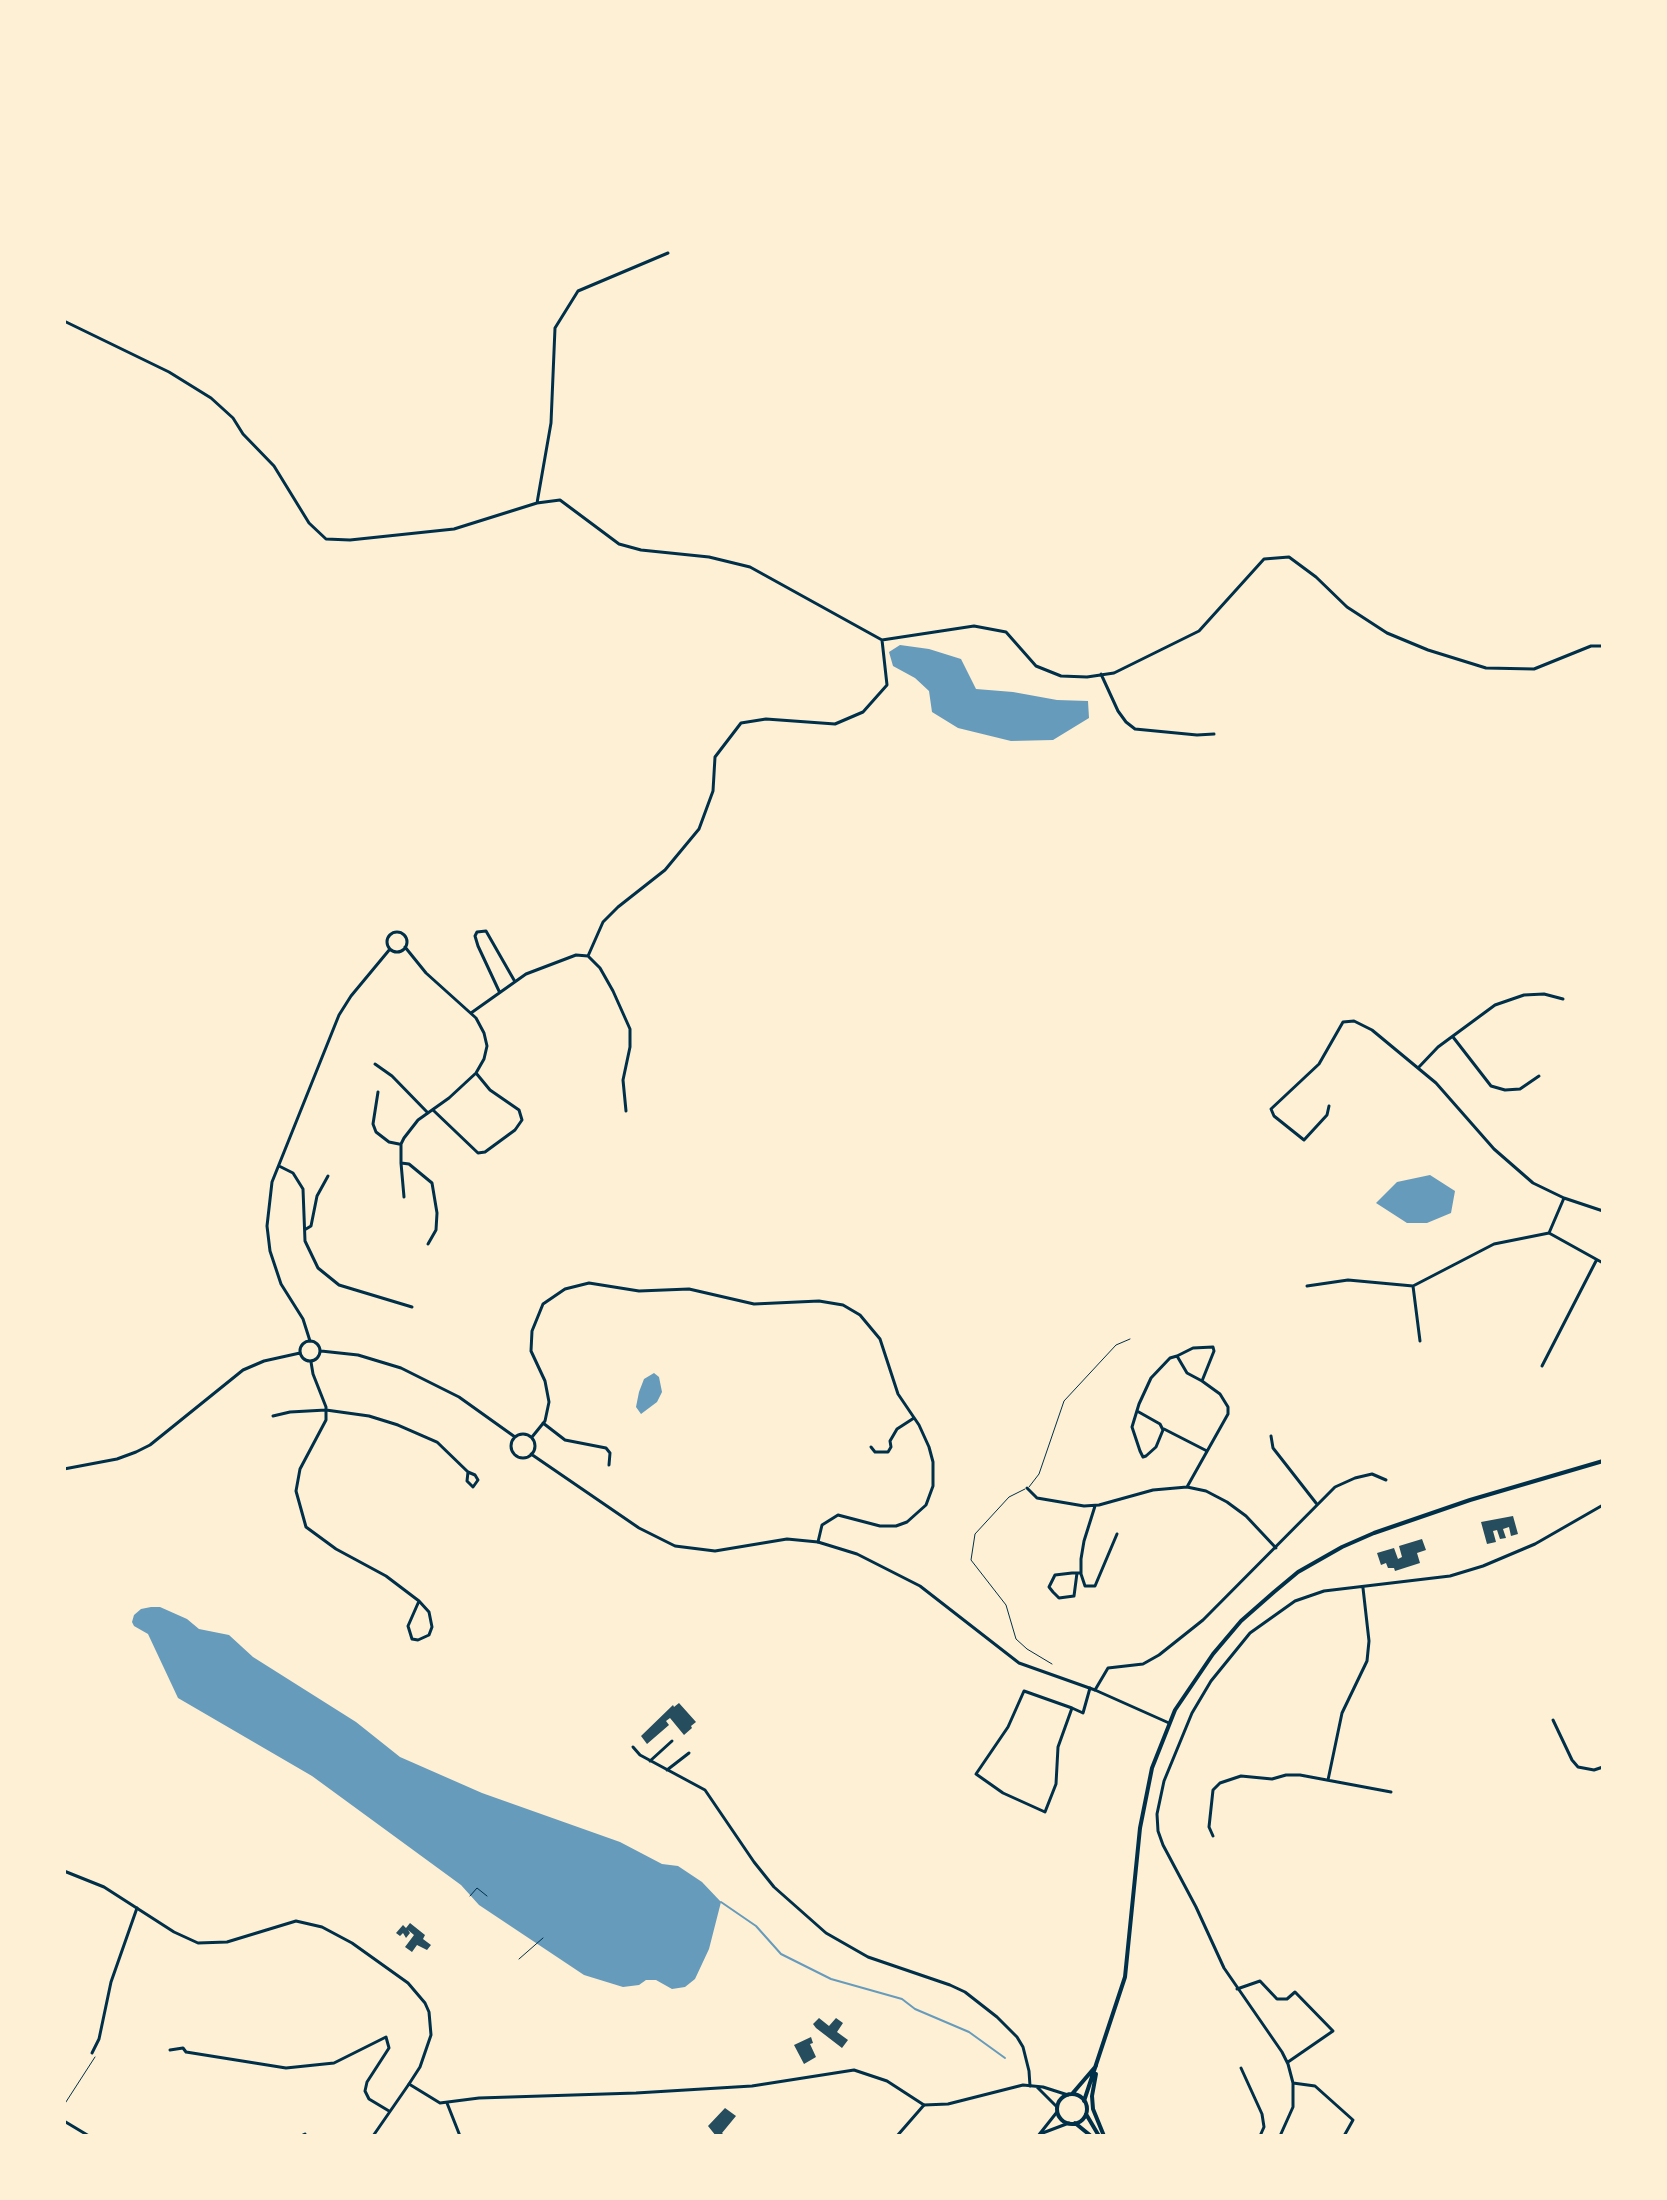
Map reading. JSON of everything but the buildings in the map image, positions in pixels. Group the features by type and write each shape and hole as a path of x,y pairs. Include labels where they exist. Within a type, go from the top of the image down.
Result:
{"main road":[{"path":"1101,2136 1086,2113 1084,2101 1125,1977 1144,1804 1152,1768 1169,1723 1213,1654 1241,1621 1298,1572 1374,1533 1470,1500 1603,1461"},
{"path":"1091,2136 1062,2119 1057,2110 1061,2099 1070,2094 1098,2064"},
{"path":"1098,2064 1092,2096 1101,2136"},
{"path":"1070,2094 1084,2101"},
{"path":"1072,2123 1086,2113"}],"street":[{"path":"537,503 551,423 555,328 578,291 668,253"},
{"path":"64,321 169,372 211,398 233,418 243,434 274,466 309,523 326,539 350,540 454,529 537,503 560,500 619,544 641,550 709,557 750,567 882,640 974,626 1006,632 1036,666 1061,676 1114,673 1199,631 1264,559 1289,557 1316,577 1347,607 1387,633 1486,668 1534,669 1591,646 1603,646"},
{"path":"588,956 603,922 665,870 699,829 713,791 715,757 741,723 766,719 835,724 863,712 887,685 882,640"},
{"path":"1101,674 1118,711 1135,729 1214,734"},
{"path":"499,991 478,946 477,932 486,931 514,980"},
{"path":"310,1341 306,1324 281,1284 270,1251 268,1205 278,1165 339,1015 390,949 388,938 398,932 406,938 405,947 426,973 471,1013 482,1027 486,1040 484,1059 476,1073 410,1128 401,1144 404,1197"},
{"path":"390,949 397,952 405,947"},
{"path":"471,1013 514,980 576,955 588,956 600,968 630,1029 630,1047 623,1080 626,1111"},
{"path":"1418,1068 1438,1047 1495,1005 1524,995 1544,994 1563,999"},
{"path":"1329,1106 1327,1115 1304,1140 1274,1116 1271,1109 1319,1064 1343,1022 1354,1021 1372,1030 1436,1083 1494,1149 1533,1183 1564,1198 1603,1211"},
{"path":"1453,1037 1491,1086 1505,1090 1520,1089 1539,1076"},
{"path":"375,1064 478,1153 485,1152 515,1130 522,1120 519,1110 490,1090 476,1073"},
{"path":"378,1092 373,1124 376,1132 389,1142 401,1144"},
{"path":"401,1163 409,1164 432,1183 437,1213 436,1230 428,1244"},
{"path":"278,1165 293,1173 303,1189 304,1229 310,1255 328,1278 351,1290 412,1307"},
{"path":"304,1229 311,1226 317,1196 328,1176"},
{"path":"1549,1233 1564,1198"},
{"path":"1307,1286 1348,1280 1413,1286 1494,1244 1549,1233 1603,1263"},
{"path":"1542,1366 1596,1261"},
{"path":"532,1437 543,1423 549,1396 531,1351 535,1321 543,1304 565,1289 589,1283 639,1291 689,1289 754,1304 819,1301 843,1305 860,1315 880,1339 895,1388 925,1436 933,1462 933,1486 922,1510 907,1522 887,1527 834,1516 822,1525 818,1542"},
{"path":"1413,1286 1420,1341"},
{"path":"321,1351 317,1344 310,1341 302,1345 300,1353 311,1362 326,1410 326,1420 300,1469 296,1491 306,1527 336,1549 386,1576 419,1601 429,1612 432,1627 429,1635 418,1640 412,1639 408,1626 419,1601"},
{"path":"1162,1427 1161,1440 1152,1453 1143,1457 1132,1427 1151,1378 1170,1358 1193,1348 1213,1347 1202,1381"},
{"path":"311,1362 317,1359 321,1351"},
{"path":"321,1351 373,1358 401,1368 459,1397 515,1437"},
{"path":"64,1469 117,1459 136,1452 158,1439 243,1370 264,1361 300,1353"},
{"path":"1177,1356 1187,1373 1212,1387 1228,1407 1228,1414 1187,1487"},
{"path":"273,1416 326,1410 369,1416 437,1442 468,1472"},
{"path":"1137,1411 1207,1451"},
{"path":"871,1447 875,1452 888,1452 897,1429 914,1418"},
{"path":"543,1423 565,1440 606,1448 610,1453 609,1465"},
{"path":"525,1434 532,1437 535,1445 531,1454 524,1457 514,1453 512,1445 515,1437 525,1434"},
{"path":"1271,1436 1273,1448 1316,1503"},
{"path":"531,1454 639,1528 675,1546 715,1551 776,1539 818,1542 857,1554 907,1579 1019,1663 1092,1689 1169,1723"},
{"path":"1072,1708 1058,1747 1056,1784 1045,1812 1003,1793 976,1774 1008,1727 1024,1691 1072,1708 1083,1713 1092,1689 1108,1668 1143,1664 1203,1620 1335,1487 1372,1474 1386,1480"},
{"path":"1027,1488 1037,1498 1095,1506 1153,1490 1187,1487 1206,1491 1246,1516 1276,1548"},
{"path":"1280,2136 1293,2107 1293,2083 1287,2063 1224,1968 1160,1837 1157,1814 1167,1770 1198,1702 1250,1633 1295,1601 1324,1591 1450,1576 1483,1566 1535,1544 1603,1505"},
{"path":"1079,1573 1052,1576 1049,1587 1059,1598 1074,1596 1079,1573 1084,1541 1095,1506"},
{"path":"1079,1573 1085,1586 1095,1586 1117,1534"},
{"path":"1328,1780 1342,1713 1367,1661 1369,1641 1363,1588"},
{"path":"1553,1720 1574,1764 1589,1770 1603,1767"},
{"path":"650,1761 672,1741"},
{"path":"633,1747 650,1761 705,1790 774,1887 826,1933 868,1957 965,1992 1004,2024 1023,2047 1030,2086"},
{"path":"667,1770 689,1753"},
{"path":"1213,1836 1209,1827 1213,1790 1220,1783 1241,1776 1272,1779 1286,1775 1391,1792"},
{"path":"64,1871 104,1887 174,1932 198,1943 217,1944 282,1924 303,1922 331,1932 374,1957 417,1992 429,2012 429,2047 409,2084 373,2136"},
{"path":"92,2053 99,2039 122,1946 137,1908"},
{"path":"1237,1989 1260,1981 1277,1999 1287,1999 1295,1992 1333,2031 1287,2063"},
{"path":"170,2050 183,2048 186,2052 286,2068 334,2063 386,2037 389,2048 367,2082 365,2091 369,2099 389,2111"},
{"path":"1241,2068 1262,2114 1264,2127 1260,2136"},
{"path":"409,2084 431,2100 447,2103 479,2098 752,2086 854,2070 887,2081 924,2105 948,2104 1013,2087 1043,2087 1070,2094"},
{"path":"1293,2083 1315,2086 1353,2120 1344,2136"},
{"path":"1037,2087 1057,2110 1039,2135"},
{"path":"447,2103 460,2136"},
{"path":"897,2136 924,2105"},
{"path":"64,2121 89,2136"},
{"path":"1039,2135 1072,2123"}],"lane":[{"path":"1052,1664 1016,1639 1006,1605 971,1560 975,1534 1009,1497 1027,1488 1039,1474 1064,1401 1116,1345 1130,1339"}],"path":[{"path":"470,1896 477,1888 487,1896"},
{"path":"519,1959 543,1938"},
{"path":"64,2105 96,2056 92,2053"}],"water":[{"path":"900,645 929,649 961,659 976,689 1088,701 1089,718 1053,740 1011,741 958,728 932,712 929,691 915,678 893,666 889,652"},
{"path":"1430,1175 1455,1191 1451,1213 1427,1223 1407,1223 1376,1203 1397,1182"},
{"path":"654,1373 659,1377 662,1392 657,1402 641,1414 636,1407 639,1392 644,1379"},
{"path":"160,1607 187,1619 199,1629 229,1635 253,1657 356,1722 400,1757 482,1793 620,1842 662,1864 678,1866 702,1882 721,1902 709,1949 695,1979 685,1987 672,1989 656,1980 623,1987 584,1975 479,1905 461,1885 312,1776 178,1698 148,1634 132,1622 141,1609"}],"waterway":[{"path":"721,1902 756,1926 781,1954 831,1979 902,1999 915,2009 969,2032 1005,2058"}]}
